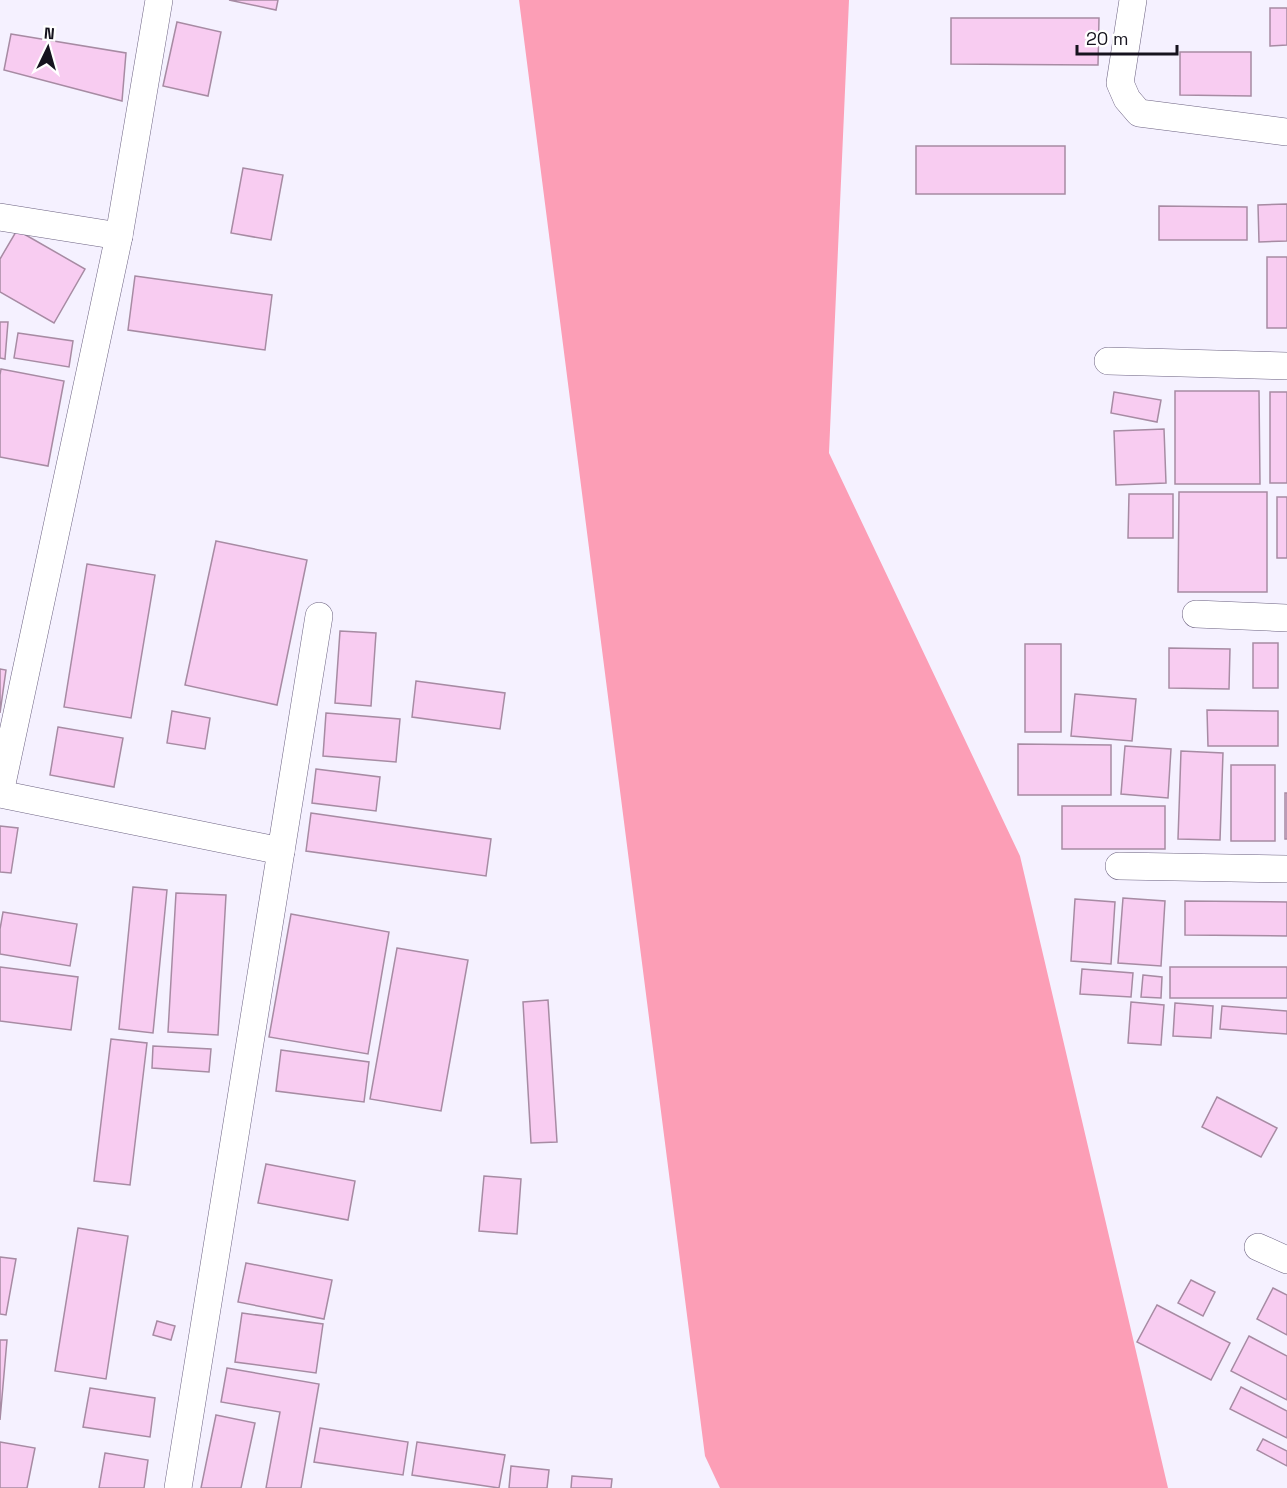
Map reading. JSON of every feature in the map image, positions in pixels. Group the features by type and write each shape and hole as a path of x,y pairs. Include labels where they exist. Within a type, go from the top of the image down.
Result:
{"street":[{"path":"159,0 119,236 0,794 280,851"},
{"path":"1133,0 1120,83 1127,99 1138,113 1287,132"},
{"path":"0,217 119,236"},
{"path":"1108,361 1287,366"},
{"path":"1196,614 1287,618"},
{"path":"178,1488 318,616"},
{"path":"1119,866 1287,869"},
{"path":"1258,1247 1287,1260"}],"shaded area":[{"path":"519,0 849,0 829,453 1020,856 1168,1488 720,1488 705,1456"}],"building":[{"path":"229,0 278,0 276,10"},
{"path":"1270,8 1287,8 1287,45 1270,46"},
{"path":"951,18 1099,18 1098,65 951,64"},
{"path":"177,22 221,32 208,96 163,86"},
{"path":"11,34 126,53 122,101 4,70"},
{"path":"1180,52 1251,52 1251,96 1180,95"},
{"path":"916,146 1065,146 1065,194 916,194"},
{"path":"243,168 283,175 271,240 231,233"},
{"path":"1287,204 1287,241 1259,242 1258,205"},
{"path":"1159,206 1247,207 1247,240 1159,240"},
{"path":"17,230 85,269 54,323 0,292 0,259"},
{"path":"1267,257 1287,257 1287,328 1267,328"},
{"path":"135,276 272,295 265,350 128,330"},
{"path":"0,322 8,322 5,359 0,358"},
{"path":"18,333 73,341 69,367 14,358"},
{"path":"1,369 64,381 48,466 0,457"},
{"path":"1175,391 1259,391 1260,484 1175,484"},
{"path":"1114,392 1161,400 1157,422 1111,413"},
{"path":"1270,392 1287,392 1287,483 1270,483"},
{"path":"1164,429 1166,483 1116,485 1114,431"},
{"path":"1179,492 1267,492 1267,592 1178,592"},
{"path":"1129,494 1173,494 1173,538 1128,538"},
{"path":"1277,497 1287,497 1287,558 1277,558"},
{"path":"216,541 307,560 277,705 185,685"},
{"path":"87,564 155,575 131,718 64,707"},
{"path":"340,631 376,633 371,706 335,703"},
{"path":"1253,643 1278,643 1278,688 1253,688"},
{"path":"1025,644 1061,644 1061,732 1025,732"},
{"path":"1169,648 1230,649 1229,689 1169,688"},
{"path":"0,669 6,670 0,713"},
{"path":"416,681 505,693 500,729 412,717"},
{"path":"1075,694 1136,699 1132,741 1071,736"},
{"path":"1207,710 1278,711 1278,746 1208,746"},
{"path":"172,711 210,718 205,749 167,743"},
{"path":"326,713 400,719 396,762 323,756"},
{"path":"58,727 123,738 114,787 50,775"},
{"path":"1018,744 1111,745 1111,795 1018,795"},
{"path":"1125,746 1171,749 1168,798 1121,794"},
{"path":"1181,751 1223,753 1220,840 1178,839"},
{"path":"1231,765 1275,765 1275,841 1231,841"},
{"path":"316,769 380,777 376,811 312,803"},
{"path":"1285,793 1287,793 1287,839 1285,839"},
{"path":"1062,806 1165,806 1165,849 1062,849"},
{"path":"311,813 491,839 486,876 306,851"},
{"path":"0,826 18,828 11,873 0,872"},
{"path":"133,887 167,890 153,1033 119,1029"},
{"path":"176,893 226,895 218,1035 168,1032"},
{"path":"1123,898 1165,901 1161,966 1118,963"},
{"path":"1075,899 1115,902 1111,964 1071,961"},
{"path":"1185,901 1287,902 1287,936 1185,935"},
{"path":"3,912 77,924 70,966 0,954"},
{"path":"291,914 389,932 368,1054 269,1037"},
{"path":"397,948 468,960 441,1111 370,1099"},
{"path":"0,967 78,977 71,1030 0,1021"},
{"path":"1170,967 1287,967 1287,998 1170,998"},
{"path":"1082,969 1133,973 1131,997 1080,994"},
{"path":"1143,975 1162,977 1161,998 1141,997"},
{"path":"548,1000 557,1142 531,1143 523,1002"},
{"path":"1131,1002 1164,1005 1161,1045 1128,1043"},
{"path":"1175,1003 1213,1006 1211,1038 1173,1036"},
{"path":"1222,1006 1287,1011 1287,1034 1220,1029"},
{"path":"111,1039 147,1043 130,1185 94,1181"},
{"path":"153,1046 211,1049 209,1072 152,1068"},
{"path":"281,1050 369,1062 364,1102 276,1091"},
{"path":"1217,1097 1277,1128 1261,1157 1202,1127"},
{"path":"266,1164 355,1181 348,1220 258,1203"},
{"path":"484,1176 521,1179 517,1234 479,1231"},
{"path":"78,1228 128,1236 106,1379 55,1371"},
{"path":"0,1257 16,1259 6,1315 0,1314"},
{"path":"246,1263 332,1280 324,1319 238,1302"},
{"path":"1191,1280 1215,1292 1203,1316 1178,1303"},
{"path":"1273,1288 1287,1295 1287,1335 1257,1319"},
{"path":"1157,1305 1230,1343 1211,1380 1137,1342"},
{"path":"242,1313 323,1324 316,1373 235,1362"},
{"path":"157,1321 175,1326 171,1340 153,1335"},
{"path":"1249,1336 1287,1356 1287,1400 1231,1371"},
{"path":"0,1340 7,1340 0,1420"},
{"path":"227,1368 319,1384 301,1488 266,1488 280,1412 221,1402"},
{"path":"1241,1387 1287,1411 1287,1438 1230,1409"},
{"path":"90,1388 155,1398 150,1437 83,1427"},
{"path":"216,1415 255,1423 241,1488 201,1488"},
{"path":"320,1428 408,1442 403,1475 314,1462"},
{"path":"1263,1439 1287,1451 1287,1466 1257,1450"},
{"path":"0,1442 35,1448 27,1488 0,1488"},
{"path":"417,1442 505,1455 499,1488 412,1475"},
{"path":"105,1453 148,1460 144,1488 99,1488"},
{"path":"511,1466 549,1470 547,1488 509,1488"},
{"path":"572,1476 612,1479 611,1488 571,1488"}]}
